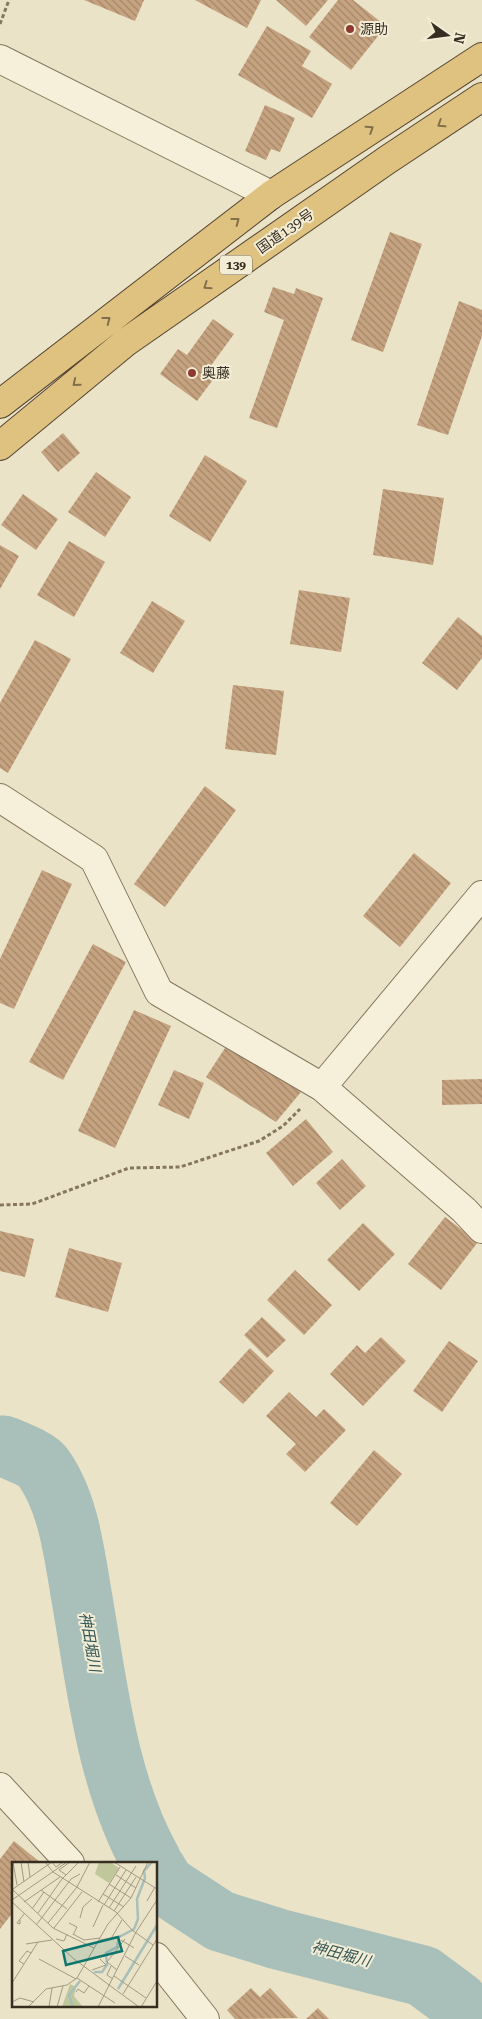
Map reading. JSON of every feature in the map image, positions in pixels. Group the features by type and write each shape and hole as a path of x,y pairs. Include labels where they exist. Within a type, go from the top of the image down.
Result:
{"highway":[{"name":"139","path":"0,404 271,195 482,57"},
{"name":"国道139号","path":"0,446 126,342 386,160 482,97"}],"street":[{"path":"0,59 271,195"},
{"path":"0,798 94,859 159,992 322,1087 464,1210 482,1229"},
{"path":"322,1087 482,895"},
{"path":"0,1787 69,1862"},
{"path":"158,1960 205,2019"}],"path":[{"path":"0,24 9,0"},
{"path":"0,1205 32,1204 129,1168 180,1167 259,1141 283,1126 322,1087"}],"building":[{"path":"84,0 144,0 135,21"},
{"path":"195,0 261,0 247,28"},
{"path":"276,0 328,0 306,26"},
{"path":"338,0 353,0 386,26 351,70 309,37"},
{"path":"267,26 311,51 302,66 332,84 312,118 238,75"},
{"path":"265,105 295,118 280,152 271,149 266,160 245,151"},
{"path":"390,232 422,244 383,352 351,340"},
{"path":"273,287 294,294 296,288 323,298 277,428 249,418 284,320 264,312"},
{"path":"459,301 482,310 482,336 448,435 417,425"},
{"path":"213,319 234,334 207,371 215,377 197,401 160,374 178,349 187,355"},
{"path":"63,433 80,453 58,472 41,452"},
{"path":"205,455 247,481 210,542 169,516"},
{"path":"96,472 131,497 105,537 68,512"},
{"path":"383,489 444,498 433,565 373,555"},
{"path":"23,494 58,519 36,550 1,525"},
{"path":"69,541 105,562 74,617 37,595"},
{"path":"0,545 19,556 0,589"},
{"path":"299,590 350,598 341,652 290,644"},
{"path":"152,601 185,621 153,673 120,653"},
{"path":"458,617 482,636 482,658 457,690 422,663"},
{"path":"35,640 71,659 8,773 0,768 0,703"},
{"path":"233,685 284,691 276,755 225,749"},
{"path":"205,786 236,810 165,907 134,884"},
{"path":"414,853 451,883 400,947 363,916"},
{"path":"42,870 72,884 14,1009 0,1003 0,959"},
{"path":"93,944 126,962 63,1080 29,1062"},
{"path":"134,1010 171,1026 115,1148 78,1131"},
{"path":"227,1045 301,1092 276,1122 206,1077"},
{"path":"174,1070 204,1083 189,1119 158,1105"},
{"path":"482,1079 482,1104 442,1105 442,1080"},
{"path":"306,1119 333,1152 293,1186 266,1153"},
{"path":"342,1159 366,1186 340,1210 316,1183"},
{"path":"445,1217 478,1242 441,1290 408,1264"},
{"path":"363,1223 395,1254 359,1291 327,1260"},
{"path":"0,1231 34,1239 25,1277 0,1271"},
{"path":"69,1248 122,1263 108,1312 55,1297"},
{"path":"295,1270 332,1305 304,1335 267,1300"},
{"path":"262,1317 286,1340 267,1358 244,1335"},
{"path":"381,1337 406,1361 363,1406 330,1374 357,1345 365,1353"},
{"path":"449,1341 478,1361 442,1412 413,1391"},
{"path":"250,1348 274,1371 243,1404 219,1382"},
{"path":"289,1392 316,1417 324,1409 346,1430 305,1472 286,1454 296,1444 266,1416"},
{"path":"374,1450 402,1474 357,1526 330,1503"},
{"path":"14,1841 40,1862 12,1862 12,1914 0,1929 0,1859"},
{"path":"251,1988 260,1997 270,1988 298,2018 235,2019 227,2010"},
{"path":"318,2008 329,2019 306,2019"}],"waterway":[{"name":"神田堀川","path":"0,1446 19,1452 40,1464 52,1481 59,1496 69,1527 105,1731 124,1799 136,1832 151,1862"},
{"name":"神田堀川","path":"158,1873 165,1885 220,1921 278,1939 423,1976 458,2002 467,2019"}],"place":[{"name":"源助","path":"350,29"},
{"name":"奥藤","path":"192,373"}]}
